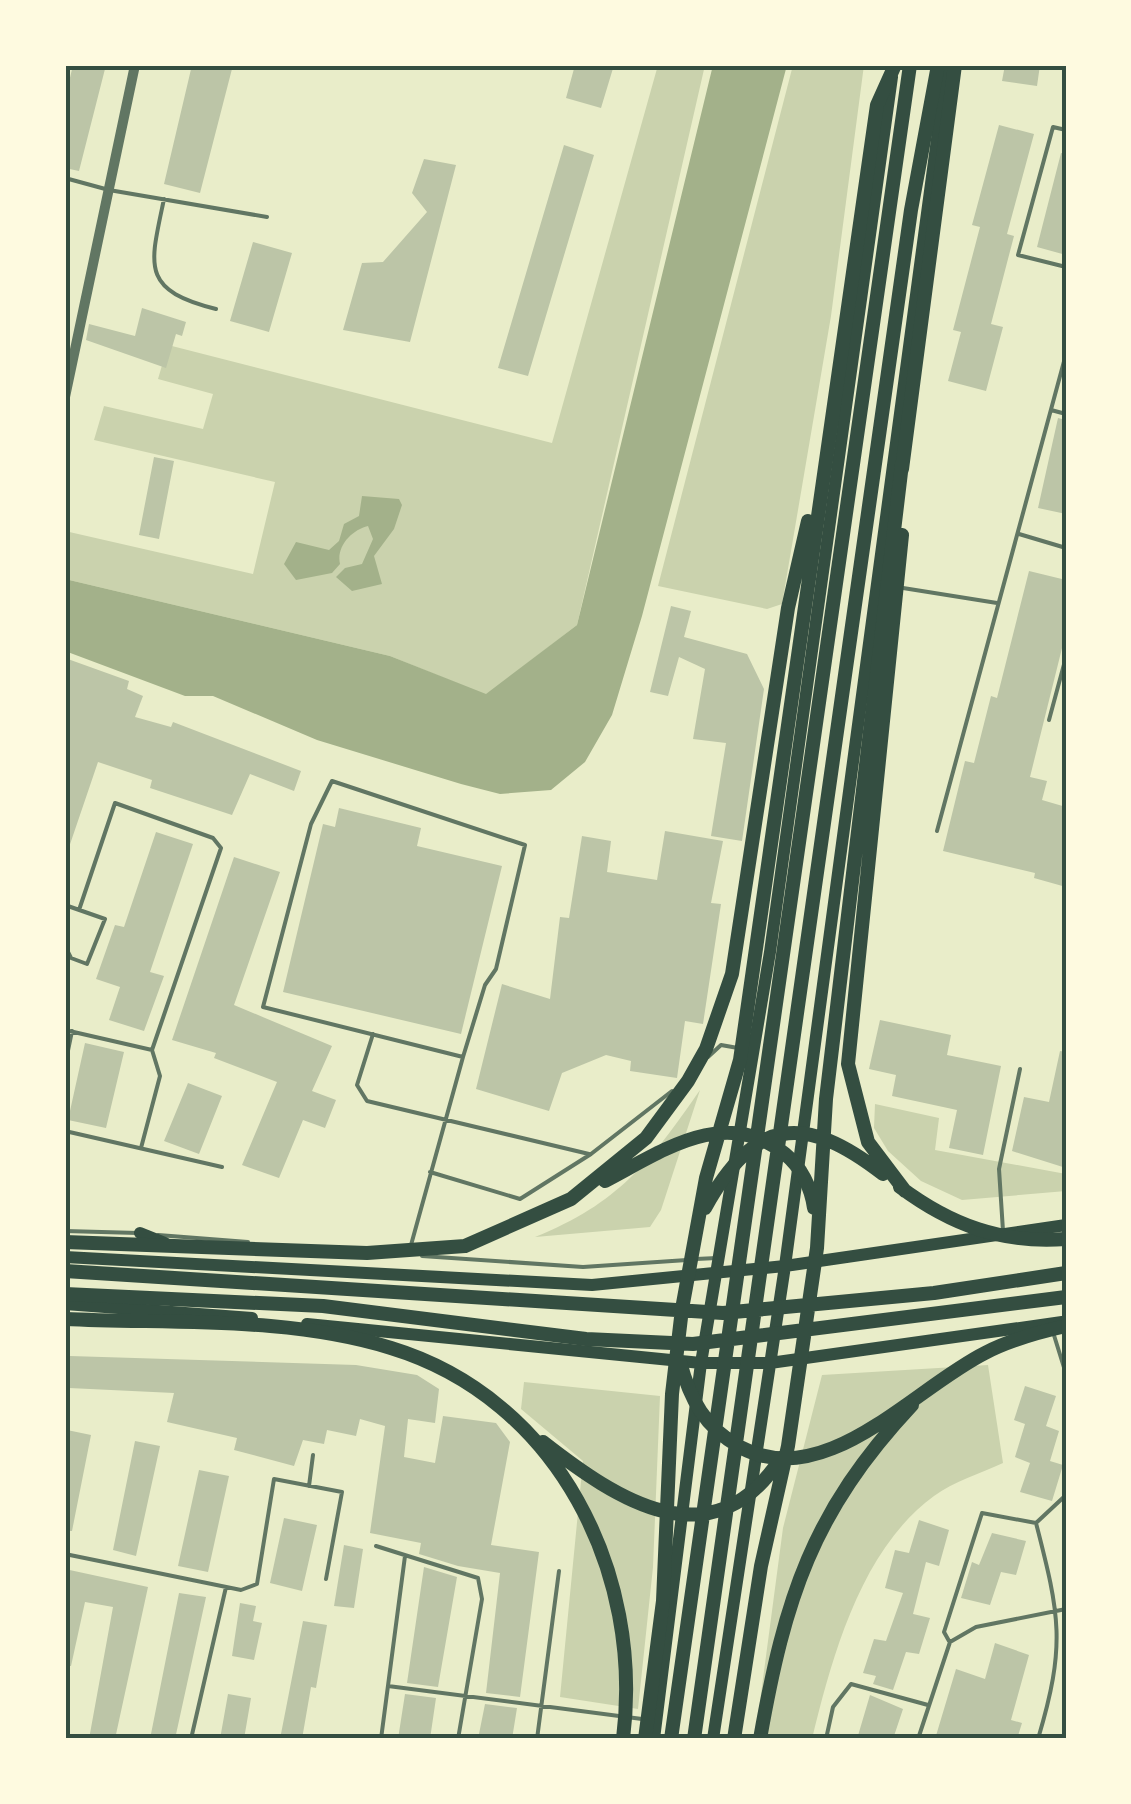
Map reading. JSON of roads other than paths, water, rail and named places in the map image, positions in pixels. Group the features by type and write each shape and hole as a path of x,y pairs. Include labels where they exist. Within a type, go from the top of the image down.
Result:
{"highway":[{"path":"644,1739 663,1601 677,1351 698,1221 740,1060 878,105 894,65"},
{"path":"671,1739 910,65"},
{"path":"694,1739 905,249 938,65"},
{"path":"734,1739 761,1566 788,1446 818,1248 826,1098 902,464 955,65"},
{"path":"572,1199 617,1164 657,1124 688,1081 719,1015 739,936 788,608 832,418"},
{"path":"902,464 902,564 848,1064 868,1142 905,1191"},
{"path":"65,1242 249,1250 424,1251 496,1236 674,1144 703,1134 751,1136 774,1145 802,1173 813,1201 818,1248"},
{"path":"698,1221 744,1150 790,1134 828,1138 843,1146 944,1218 998,1237 1066,1239"},
{"path":"65,1271 723,1312 934,1293 1066,1273"},
{"path":"65,1294 323,1306 586,1339 693,1344 1066,1297"},
{"path":"65,1319 289,1330 391,1348 456,1378 592,1480 629,1502 662,1513 717,1509 744,1497 769,1476 788,1446"},
{"path":"677,1351 686,1387 704,1418 731,1442 772,1459 807,1457 850,1442 933,1383 988,1352 1066,1324"},
{"path":"760,1739 778,1638 796,1582 824,1522 888,1431 933,1383"},
{"path":"527,1429 572,1488 600,1543 614,1584 626,1667 623,1739"}],"main road":[{"path":"654,1739 701,1362 743,1130 894,65"},
{"path":"713,1739 785,1266 801,1123 947,65"},
{"path":"65,1257 213,1262 592,1286 785,1266 1066,1225"},
{"path":"140,1233 213,1262"},
{"path":"65,1304 137,1307 701,1362 770,1364 1050,1323 1066,1324"}],"street":[{"path":"65,397 135,65"}],"lane":[{"path":"1066,130 1053,126 1018,255 1066,268"},
{"path":"65,178 109,190 267,217"},
{"path":"164,200 153,253 156,275 177,299 216,309"},
{"path":"937,831 1066,354"},
{"path":"1052,410 1066,414"},
{"path":"1019,534 1066,548"},
{"path":"874,583 999,603"},
{"path":"1050,720 1066,657"},
{"path":"409,1255 463,1058 485,986 496,969 525,845 332,782 311,824 262,1006 463,1058"},
{"path":"79,910 115,803 213,838 221,848 152,1050 160,1076 141,1148"},
{"path":"65,905 105,919 87,964 71,958 65,946"},
{"path":"65,1030 152,1050"},
{"path":"65,1065 72,1031"},
{"path":"372,1034 357,1085 367,1101 592,1154"},
{"path":"430,1172 520,1198 592,1154 658,1105 722,1044 754,1051"},
{"path":"1003,1232 999,1170 1020,1069"},
{"path":"794,1138 801,1123"},
{"path":"65,1130 222,1167"},
{"path":"743,1130 743,1166 780,1166 787,1152"},
{"path":"65,1231 140,1233 583,1267 722,1258"},
{"path":"1050,1323 1066,1374"},
{"path":"309,1486 313,1455"},
{"path":"65,1554 241,1590 256,1584 274,1479 342,1492 326,1579"},
{"path":"1036,1523 1066,1495"},
{"path":"950,1642 944,1632 982,1514 1036,1523"},
{"path":"1036,1523 1058,1610 1057,1675 1038,1739"},
{"path":"376,1546 478,1578 482,1599 458,1739"},
{"path":"381,1739 405,1556"},
{"path":"537,1739 559,1570"},
{"path":"191,1739 226,1587"},
{"path":"918,1739 950,1642 976,1627 1066,1609"},
{"path":"826,1739 834,1707 851,1684 928,1704"},
{"path":"388,1686 657,1721"}]}
